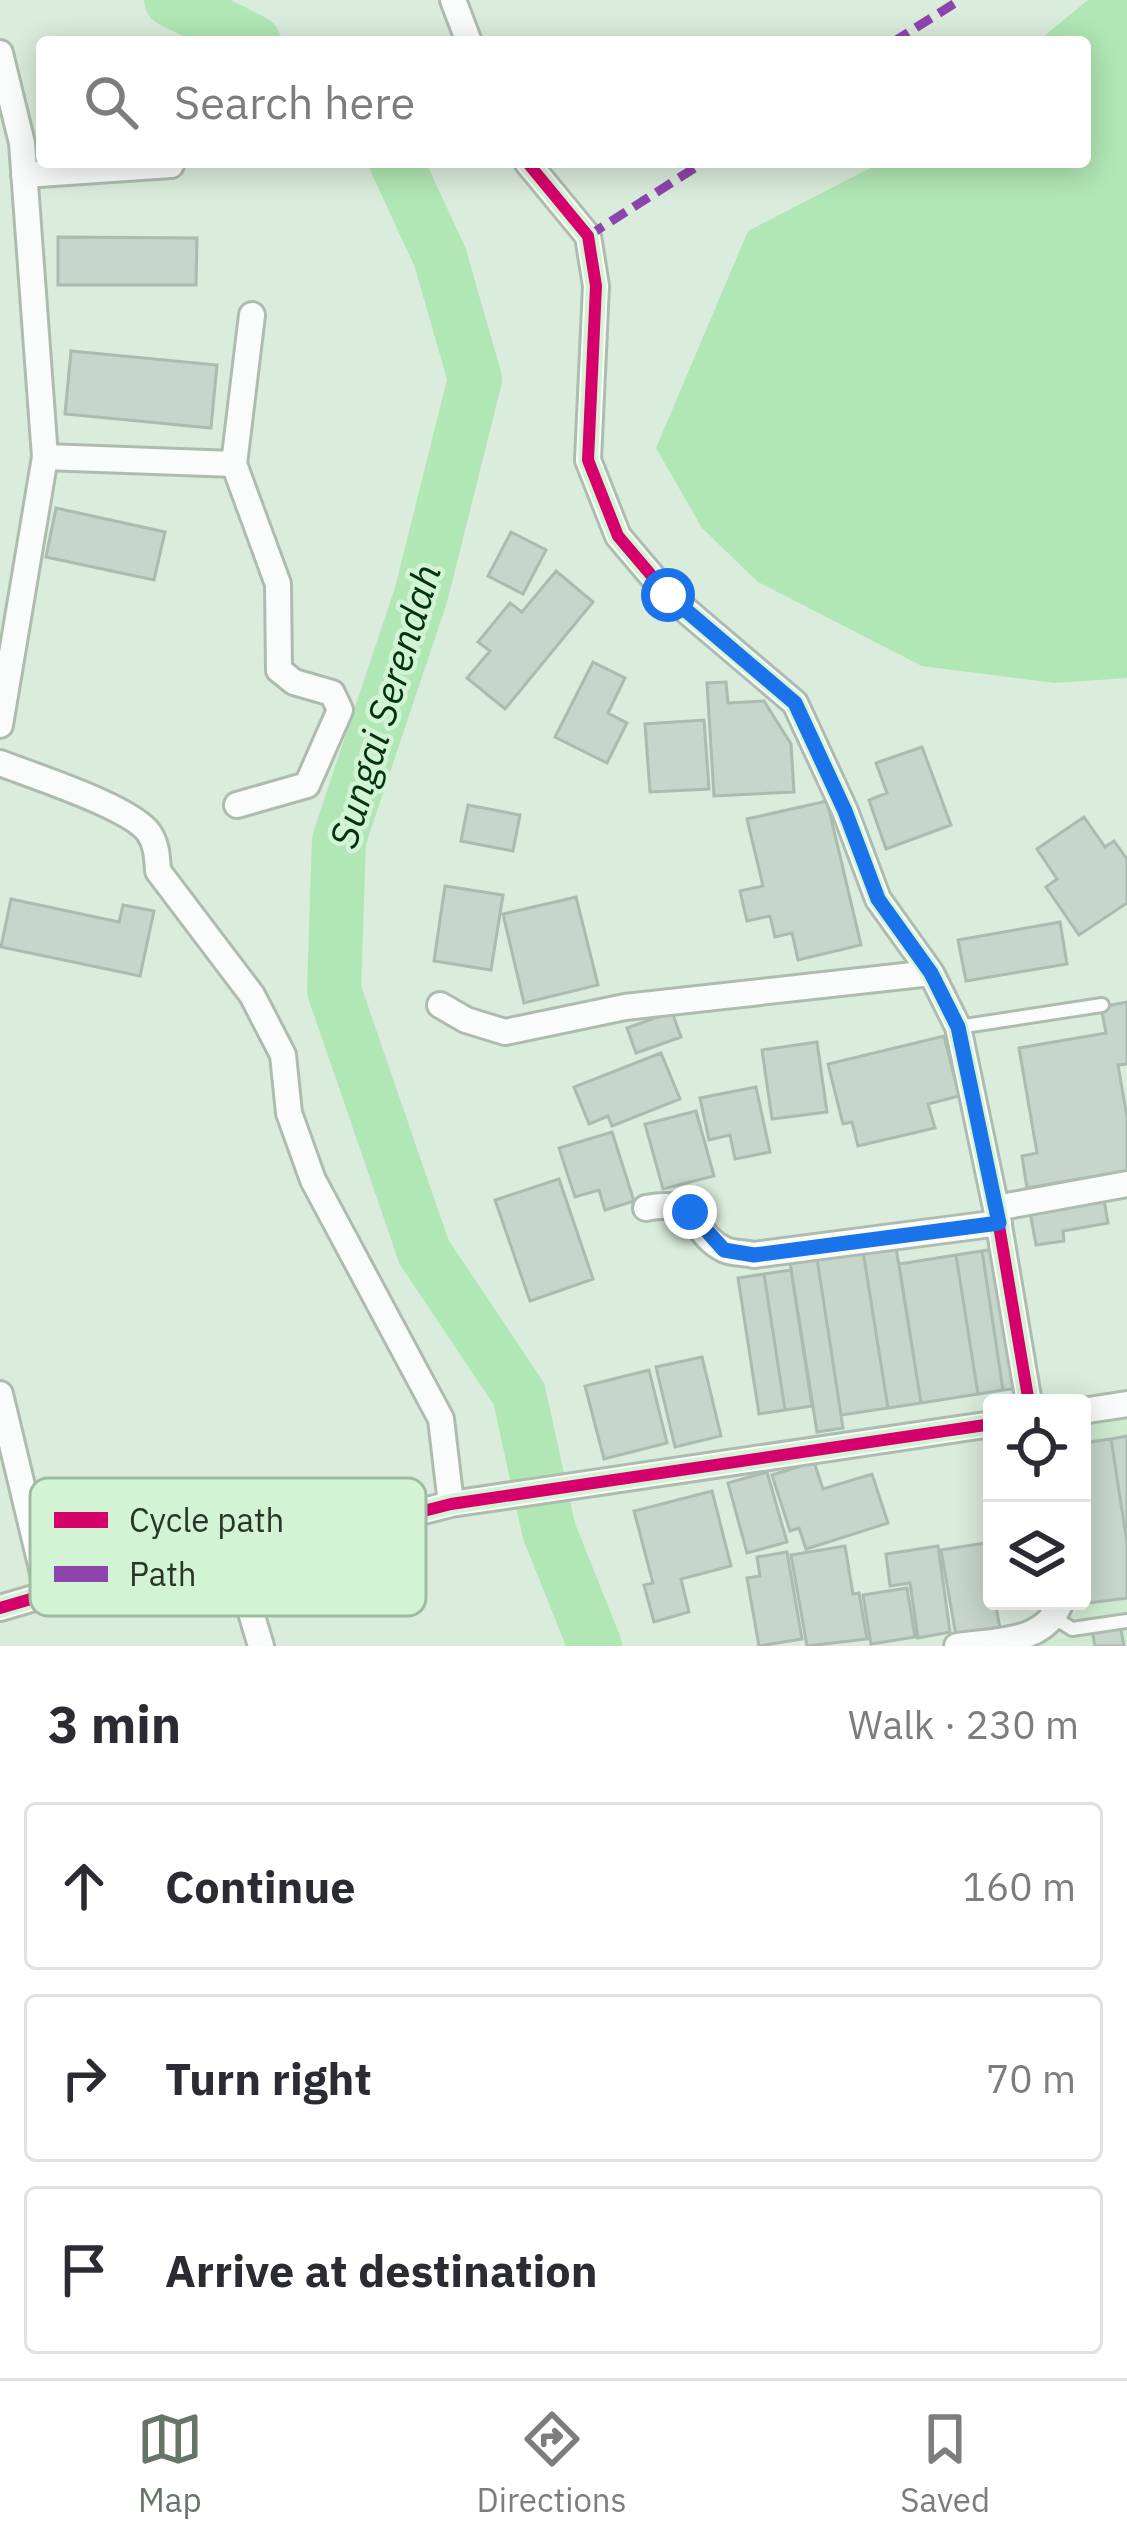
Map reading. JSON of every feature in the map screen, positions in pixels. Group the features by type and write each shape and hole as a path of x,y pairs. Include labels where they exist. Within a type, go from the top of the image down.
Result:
{"street":[{"path":"453,0 467,36"},
{"path":"0,725 45,458 22,142 1,53"},
{"path":"24,175 127,168"},
{"path":"532,168 588,236 596,286 588,460 618,536 668,595 795,703 845,811 878,899 931,973 958,1027 998,1216 1028,1394"},
{"path":"237,806 307,785 340,710 332,693 294,682 279,670 278,584 234,464 252,315"},
{"path":"45,458 234,464"},
{"path":"0,763 118,810 147,829 156,847 158,871 252,995 284,1055 289,1114 314,1180 441,1419 452,1504"},
{"path":"440,1005 466,1020 505,1032 625,1006 931,973"},
{"path":"646,1208 672,1203 690,1212 724,1250 754,1255 998,1216 1127,1184"},
{"path":"0,1394 30,1522"},
{"path":"1091,1410 1127,1404"},
{"path":"426,1511 983,1425"},
{"path":"0,1608 30,1599"},
{"path":"957,1646 1036,1634 1058,1610"},
{"path":"252,1616 260,1646"}],"lane":[{"path":"958,1027 1102,1004"},
{"path":"1058,1610 1072,1629 1127,1622"}],"shaded area":[{"path":"1088,0 1127,0 1127,678 1054,683 922,666 758,582 702,528 656,448 748,231 870,168 1091,168 1091,36 1044,36"},
{"path":"1127,1419 1127,1646 1023,1646 1080,1635 1076,1610 1091,1610 1091,1425"}],"building":[{"path":"58,237 197,238 196,285 58,285"},
{"path":"71,351 217,365 211,428 65,414"},
{"path":"56,508 165,532 154,580 46,557"},
{"path":"511,532 546,550 523,594 488,576"},
{"path":"556,571 593,602 505,709 467,678 490,651 478,642 510,603 522,612"},
{"path":"593,662 625,678 608,713 627,723 607,763 555,737"},
{"path":"726,682 728,703 764,701 791,744 794,792 714,796 707,683"},
{"path":"704,720 709,789 650,792 645,724"},
{"path":"922,747 951,825 886,849 869,800 887,793 876,763"},
{"path":"827,801 861,945 798,960 792,933 775,937 770,916 747,921 740,891 763,886 747,819"},
{"path":"468,805 520,815 513,851 461,841"},
{"path":"1084,817 1105,847 1114,841 1127,859 1127,903 1079,935 1046,887 1057,879 1037,849"},
{"path":"445,886 503,895 491,970 434,961"},
{"path":"576,897 598,985 524,1003 503,914"},
{"path":"11,899 119,922 123,905 154,911 140,976 1,947"},
{"path":"1060,922 1067,964 966,981 958,940"},
{"path":"1127,1002 1127,1064 1118,1065 1127,1117 1127,1171 1027,1188 1022,1156 1037,1153 1019,1048 1106,1033 1101,1007"},
{"path":"672,1012 681,1037 636,1053 627,1028"},
{"path":"944,1036 959,1096 928,1104 935,1128 858,1146 852,1122 843,1124 828,1064"},
{"path":"817,1042 827,1112 772,1119 762,1050"},
{"path":"661,1053 680,1099 612,1126 608,1116 589,1124 574,1087"},
{"path":"756,1087 770,1152 735,1159 730,1135 709,1140 700,1098"},
{"path":"696,1111 714,1176 663,1189 645,1124"},
{"path":"612,1132 634,1201 605,1210 599,1190 575,1197 559,1148"},
{"path":"559,1179 593,1279 530,1301 495,1200"},
{"path":"1104,1200 1108,1223 1063,1231 1064,1241 1036,1245 1030,1212"},
{"path":"895,1241 921,1403 888,1408 862,1245"},
{"path":"862,1245 888,1408 841,1415 816,1252"},
{"path":"1007,1247 1029,1387 1003,1390 982,1251"},
{"path":"982,1251 1003,1390 978,1394 956,1255"},
{"path":"816,1252 843,1428 817,1432 789,1256"},
{"path":"956,1255 978,1394 921,1403 899,1264"},
{"path":"791,1270 812,1406 785,1410 764,1274"},
{"path":"764,1274 785,1410 759,1414 738,1278"},
{"path":"702,1357 721,1436 675,1447 656,1367"},
{"path":"649,1370 667,1443 604,1459 585,1386"},
{"path":"1127,1436 1127,1543 1111,1439"},
{"path":"1111,1439 1127,1543 1127,1598 1091,1603 1091,1502 1091,1442"},
{"path":"814,1462 823,1489 872,1474 888,1523 806,1549 799,1528 790,1531 772,1475"},
{"path":"767,1472 787,1542 747,1553 728,1483"},
{"path":"712,1491 731,1566 681,1579 689,1612 654,1622 644,1585 653,1583 634,1511"},
{"path":"983,1543 983,1610 997,1610 1000,1628 956,1636 941,1550"},
{"path":"845,1546 867,1639 807,1646 791,1555"},
{"path":"938,1546 950,1632 918,1638 910,1583 890,1586 886,1554"},
{"path":"787,1552 802,1639 759,1646 747,1578 760,1576 757,1557"},
{"path":"907,1588 915,1637 871,1644 863,1595"},
{"path":"1120,1625 1124,1646 1095,1646 1092,1630"}],"waterway":[{"name":"Sungai Serendah","path":"171,0 242,36"},
{"name":"Sungai Serendah","path":"399,168 440,257 475,379 421,595 339,840 334,990 424,1252 519,1394 549,1531 595,1646"}],"marked path":[{"path":"903,36 960,0"},
{"path":"588,236 695,168"}],"cycle path":[{"path":"532,168 588,236 596,286 588,460 618,536 668,595 795,703 845,811 878,899 931,973 958,1027 996,1208 1027,1394"},
{"path":"426,1510 983,1425"},
{"path":"0,1608 30,1599"}],"route":[{"path":"668,595 795,703 845,811 878,899 931,973 958,1027 999,1223 754,1255 724,1250 690,1212"}]}
